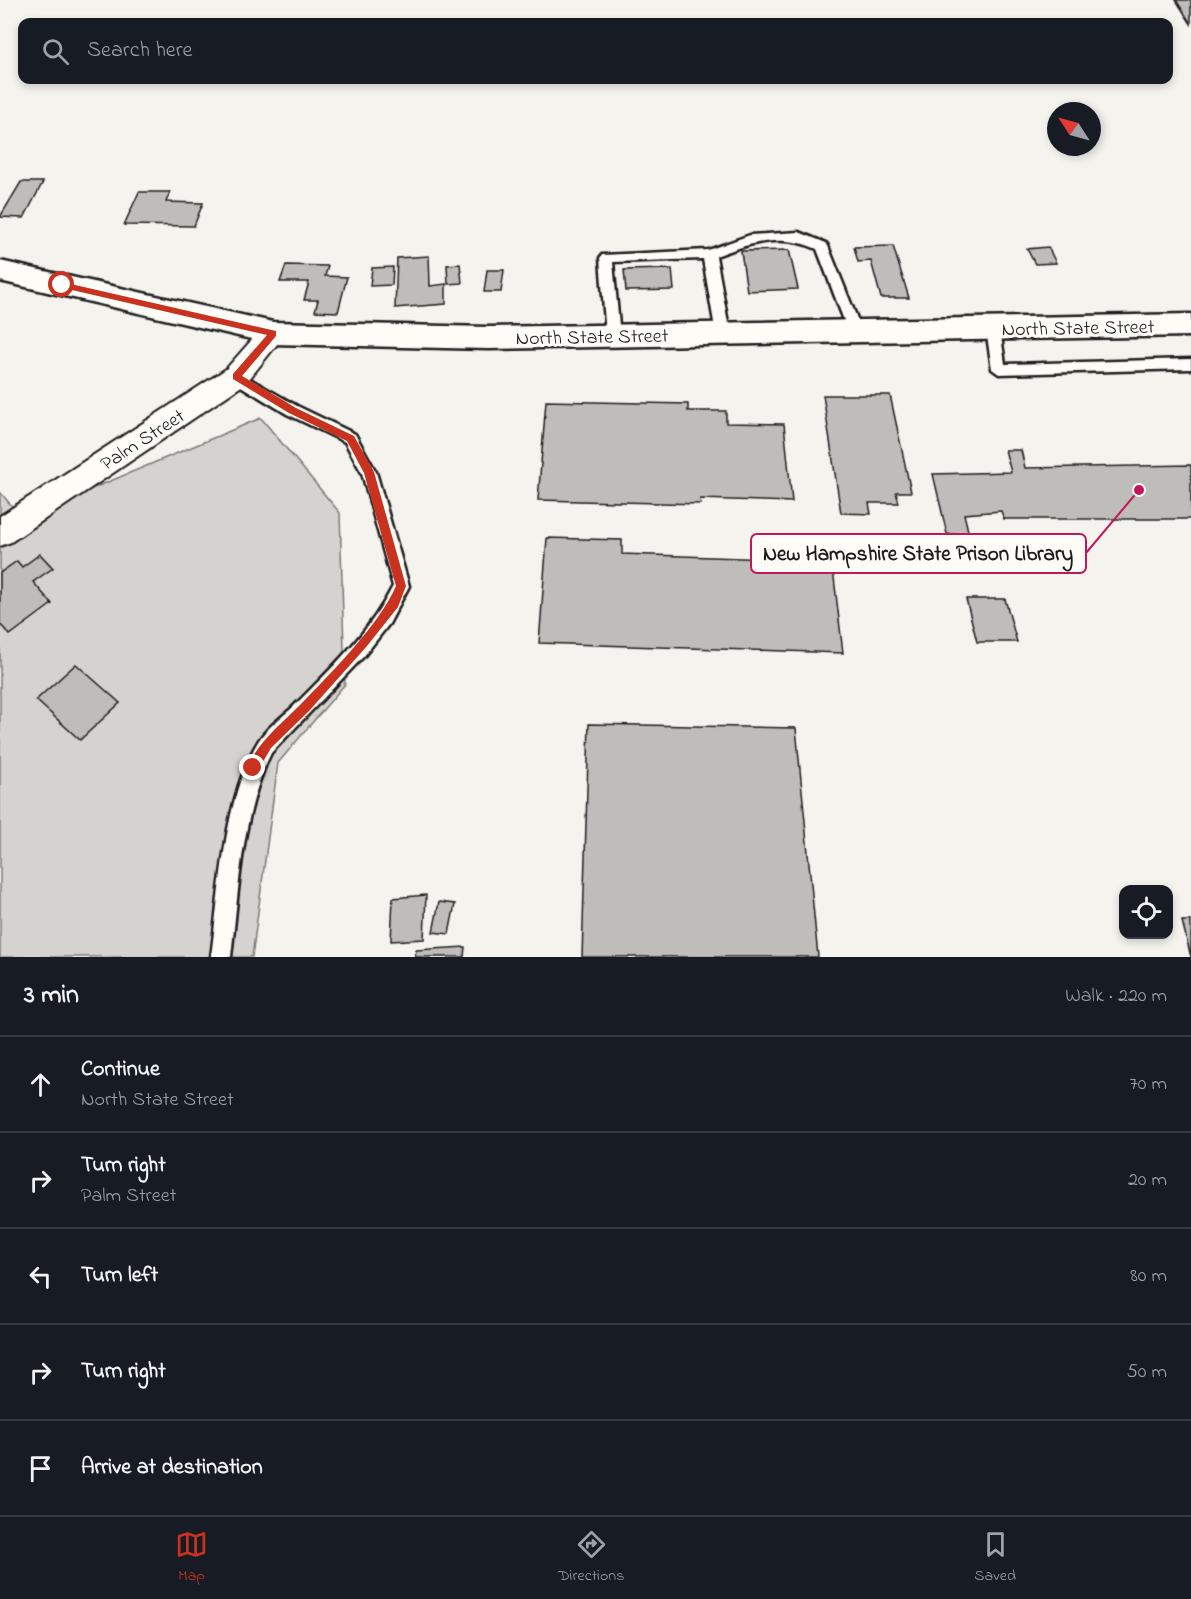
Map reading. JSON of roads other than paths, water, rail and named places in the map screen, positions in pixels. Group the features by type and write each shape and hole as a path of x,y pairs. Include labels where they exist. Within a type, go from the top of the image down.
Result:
{"main road":[{"name":"North State Street","path":"0,271 273,333 488,338 1191,325"}],"street":[{"name":"Palm Street","path":"0,532 236,376 273,333"}],"lane":[{"path":"612,336 606,258 709,254 750,239 799,236 822,246 855,331"},
{"path":"709,254 723,334"},
{"path":"993,329 999,369 1191,364"},
{"path":"221,957 238,838 253,768 267,744 305,707 394,604 401,586 369,472 350,438 292,410 236,376"}],"place":[{"name":"New Hampshire State Prison Library","path":"1139,490"}]}
